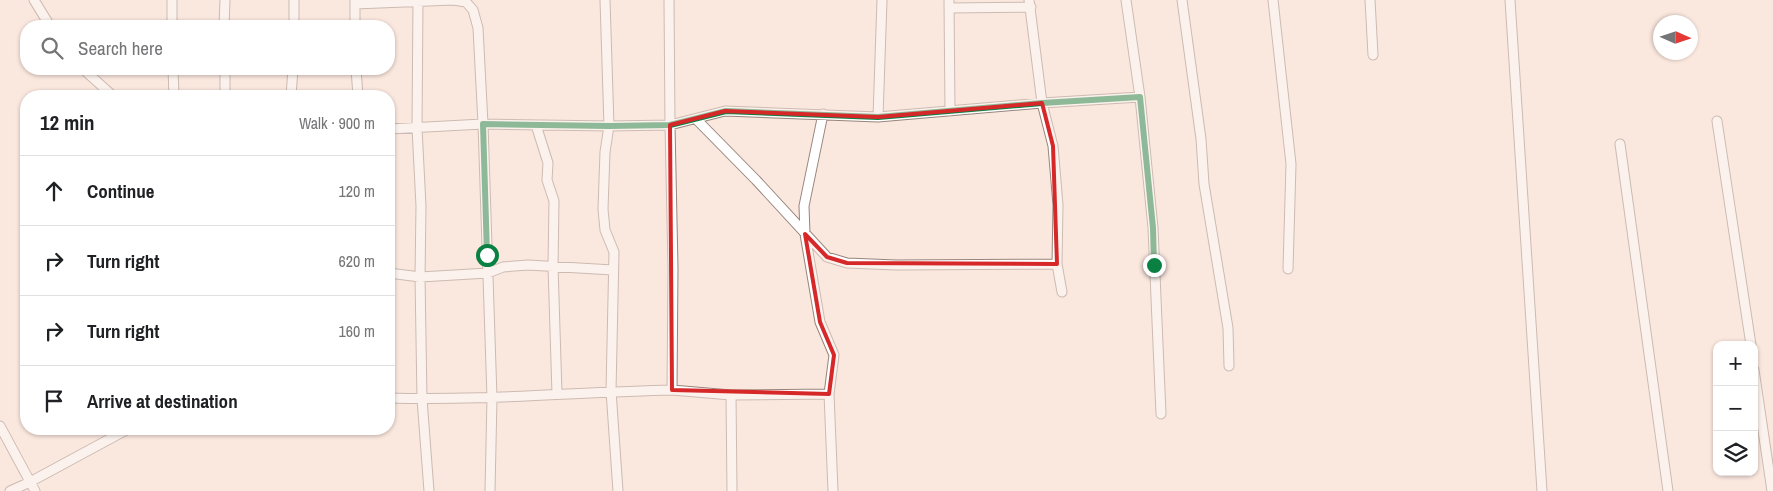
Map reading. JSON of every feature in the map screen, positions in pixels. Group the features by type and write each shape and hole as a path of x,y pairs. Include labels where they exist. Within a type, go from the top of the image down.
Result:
{"street":[{"path":"34,0 46,20"},
{"path":"172,0 172,20"},
{"path":"224,0 224,20"},
{"path":"294,0 294,20"},
{"path":"355,20 355,2 453,0 466,2 473,10 478,28 483,124 492,398 490,491"},
{"path":"605,0 609,126 605,152 603,209 604,230 614,252 611,391 618,491"},
{"path":"669,0 673,268 672,390"},
{"path":"878,117 882,0"},
{"path":"1126,0 1140,97 1153,228 1161,414"},
{"path":"1182,0 1201,139 1204,184 1228,328 1230,366"},
{"path":"1273,0 1291,164 1288,269"},
{"path":"1370,0 1373,55"},
{"path":"1510,0 1542,491"},
{"path":"418,1 417,128 421,206 422,399 429,491"},
{"path":"950,111 949,4 1030,4 1042,103 1053,146 1058,205 1057,264 1062,292"},
{"path":"90,75 107,90"},
{"path":"173,75 174,90"},
{"path":"225,75 226,90"},
{"path":"292,90 293,75"},
{"path":"356,75 358,90"},
{"path":"395,130 483,124 670,125 726,111 878,117 1140,97"},
{"path":"823,114 804,206 805,234 820,322 834,355 830,394 833,491"},
{"path":"696,119 756,180 827,258 847,264 896,266 1057,264"},
{"path":"1717,121 1749,341"},
{"path":"536,125 548,163 547,180 554,201 553,266 557,394"},
{"path":"1620,144 1668,491"},
{"path":"395,274 420,277 488,273 503,267 528,265 613,270"},
{"path":"1756,386 1772,491"},
{"path":"395,398 492,398 611,391 672,390 731,395 830,394"},
{"path":"731,395 732,491"},
{"path":"0,426 35,491"},
{"path":"10,491 117,435"}],"highlighted area":[{"path":"1042,103 1053,146 1057,264 847,263 827,257 805,234 820,322 834,355 829,394 672,390 670,125 725,111 878,117"}],"route":[{"path":"487,255 483,124 670,125 726,111 878,117 1140,97 1153,228 1154,265"}]}
